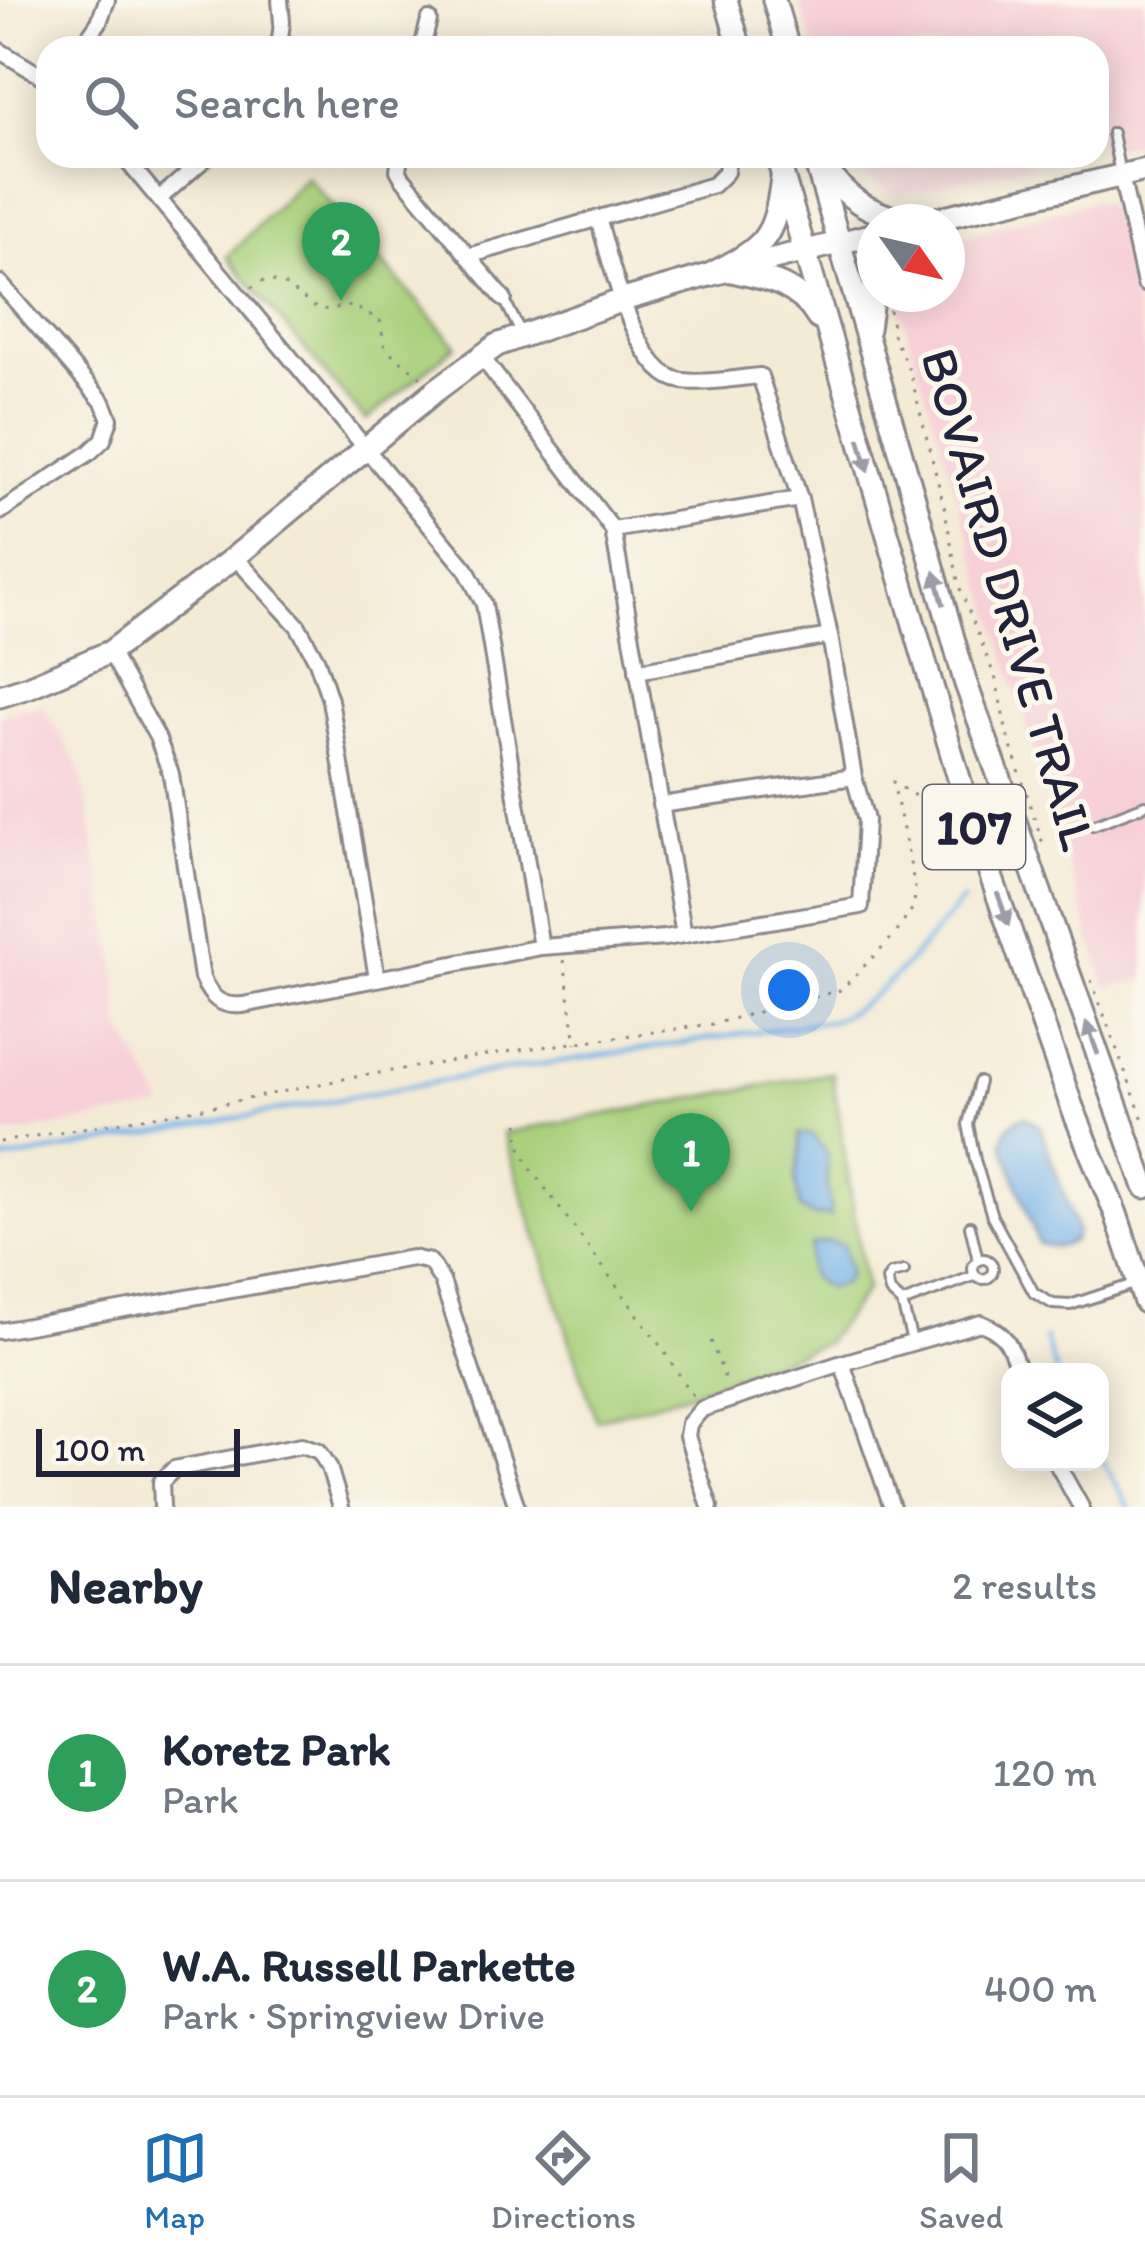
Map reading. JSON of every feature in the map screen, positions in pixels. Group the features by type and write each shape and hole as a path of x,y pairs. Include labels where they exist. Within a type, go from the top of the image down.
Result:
{"main road":[{"path":"726,0 736,36"},
{"path":"774,0 784,36"},
{"path":"718,273 764,241 777,216 780,168"},
{"name":"107","path":"781,168 970,815 1142,1292"},
{"name":"107","path":"819,168 964,681 1145,1187"},
{"path":"824,168 840,190 862,204"},
{"path":"965,213 1145,170"},
{"path":"0,696 110,652 497,345 623,300 857,239"},
{"path":"718,273 769,280 808,301 832,343"},
{"path":"866,336 870,312"}],"street":[{"path":"89,36 106,0"},
{"path":"280,0 280,36"},
{"path":"425,36 429,20"},
{"path":"0,50 36,72"},
{"path":"134,168 466,569 484,604 541,946"},
{"path":"160,198 194,168"},
{"path":"398,168 504,299"},
{"path":"468,256 718,182 726,168"},
{"path":"1121,176 1145,284"},
{"path":"110,652 158,737 171,774 202,978 217,1001 230,1006 541,946 684,935 861,906 866,820 800,499 760,376 679,382 660,371 638,339 598,218"},
{"path":"0,283 103,402 110,419 103,440 89,453 0,512"},
{"path":"481,356 613,530 684,935"},
{"path":"613,530 800,499"},
{"path":"235,557 298,626 331,700 377,979"},
{"path":"637,670 830,636"},
{"path":"660,805 854,777"},
{"path":"0,1330 412,1258 430,1262 442,1281 517,1507"},
{"path":"710,1507 687,1436 689,1424 702,1409 981,1323 1000,1331 1016,1363"},
{"path":"842,1363 892,1507"},
{"path":"162,1507 161,1482 174,1469 302,1445 319,1450 341,1507"},
{"path":"1061,1471 1081,1507"}],"lane":[{"path":"1112,133 1121,176"},
{"path":"504,299 521,334"},
{"path":"1093,825 1145,806"},
{"path":"980,1082 968,1124 975,1160 992,1216 1034,1293 1053,1304 1070,1305 1142,1292"},
{"path":"970,1226 978,1260"},
{"path":"974,1276 973,1265 978,1260"},
{"path":"902,1303 974,1276 985,1280 993,1267 978,1260"},
{"path":"904,1271 887,1280 890,1292 902,1303 912,1343"}],"path":[{"path":"238,295 267,279 320,310 353,306 380,320 385,348 435,391"},
{"name":"BOVAIRD DRIVE TRAIL","path":"890,312 945,510 958,586 996,680 1007,734 1046,855"},
{"path":"0,1142 512,1051 713,1024 841,990 898,932 914,905 915,887 893,782 953,822 970,815"},
{"path":"562,946 576,1044"},
{"path":"1091,979 1145,1125"},
{"path":"519,1123 519,1143 529,1166 702,1409"},
{"path":"711,1340 733,1398"}],"shaded area":[{"path":"799,0 1145,0 1145,141 1109,148 1109,36 810,36"},
{"path":"853,168 1021,168 894,196"},
{"path":"1091,202 1105,204 1114,213 1145,351 1145,978 1106,988 901,312 965,312 965,235"},
{"path":"42,705 83,779 115,958 120,1025 164,1107 0,1136 0,715"}],"green space":[{"path":"306,176 456,345 366,421 227,257"},
{"path":"832,1073 866,1290 825,1343 696,1391 596,1420 503,1133"}],"water":[{"path":"1025,1116 1040,1127 1077,1231 1074,1240 1060,1246 1038,1243 1003,1142 1010,1125"},
{"path":"799,1134 812,1135 827,1153 831,1216 812,1216 800,1208 795,1178"},
{"path":"828,1241 843,1245 849,1273 843,1284 828,1289 811,1276 809,1266 811,1245"}],"waterway":[{"path":"0,1161 497,1071 833,1020 887,984 963,900"},
{"path":"1045,1338 1053,1363"},
{"path":"1109,1471 1129,1507"}],"place":[{"name":"W.A. Russell Parkette","path":"341,301"},
{"name":"Koretz Park","path":"691,1212"}]}
